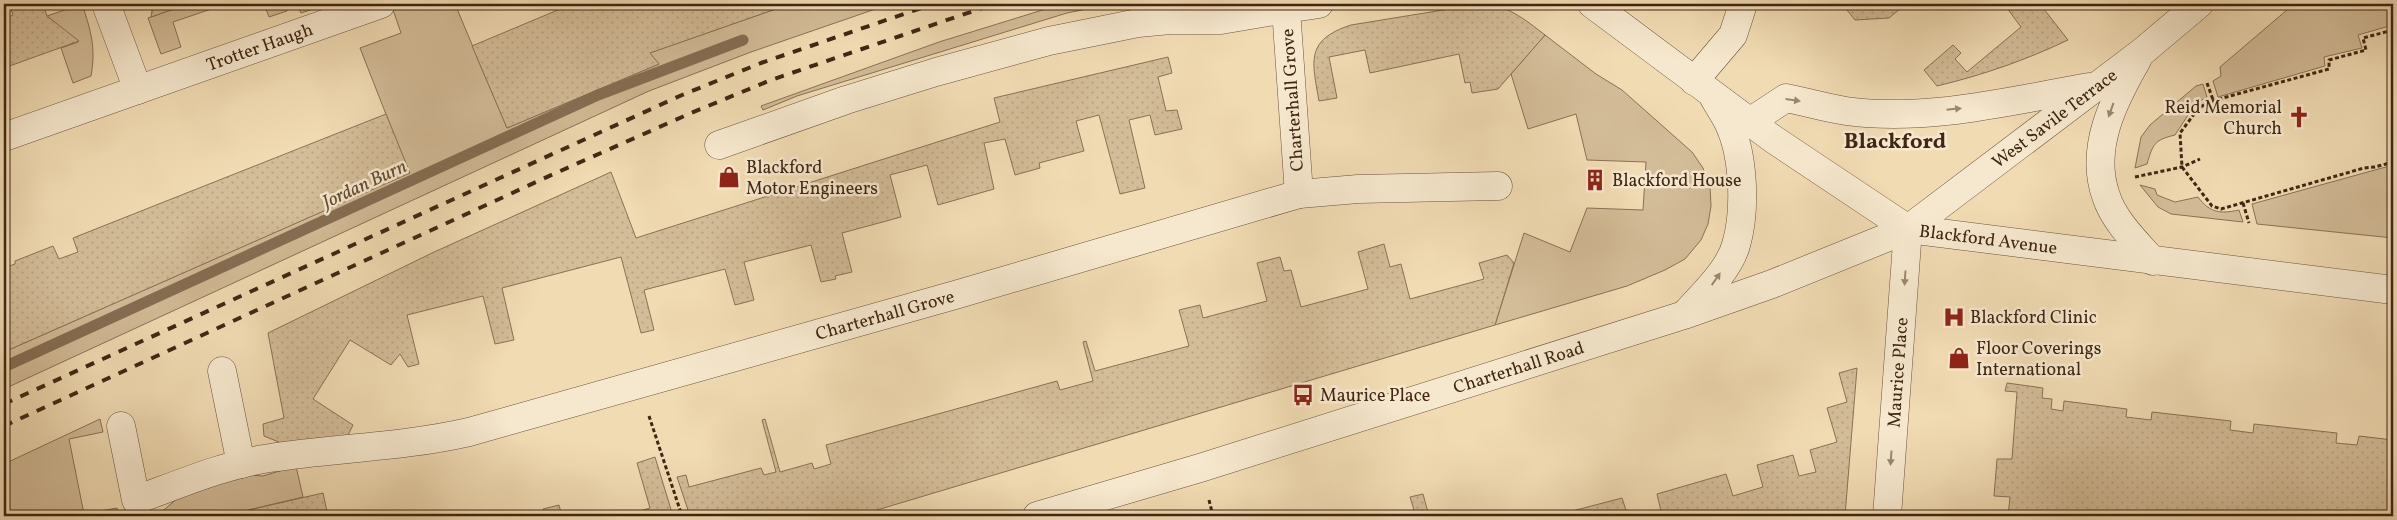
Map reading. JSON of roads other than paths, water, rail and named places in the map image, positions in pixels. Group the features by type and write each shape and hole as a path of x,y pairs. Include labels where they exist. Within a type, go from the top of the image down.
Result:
{"street":[{"path":"106,4 138,90"},
{"name":"Trotter Haugh","path":"4,137 382,4"},
{"name":"Charterhall Grove","path":"1299,194 1286,10 1319,4"},
{"name":"Blackford Avenue","path":"1592,4 1773,139 1908,230 2393,290"},
{"path":"1684,315 1716,280 1736,245 1742,206 1741,175 1737,147 1729,124 1702,86 1733,35 1743,4"},
{"name":"West Savile Terrace","path":"1908,230 2142,52 2196,5"},
{"path":"718,145 936,72 1040,43 1138,23 1170,20 1221,20 1286,10"},
{"path":"2142,52 2115,99 2108,119 2103,138 2102,172 2106,196 2117,218 2153,261"},
{"path":"1751,121 1786,98 1846,111 1917,112 1956,110 2094,87"},
{"name":"Charterhall Grove","path":"121,426 136,500 204,474 269,458 436,439 469,432 1299,194 1358,189 1498,186"},
{"name":"Charterhall Road","path":"1037,516 1200,468 1684,315 1772,284 1908,230"},
{"name":"Maurice Place","path":"1887,516 1908,230"},
{"path":"222,371 241,464"}],"waterway":[{"name":"Jordan Burn","path":"4,367 598,95 743,40"}],"railway":[{"path":"4,404 682,95 761,63 933,4"},
{"path":"4,426 691,113 771,80 994,4"}],"place":[{"name":"Reid Memorial Church","path":"2299,117"},
{"name":"Blackford Motor Engineers","path":"729,177"},
{"name":"Blackford House","path":"1595,180"},
{"name":"Blackford Clinic","path":"1954,317"},
{"name":"Floor Coverings International","path":"1959,358"},
{"name":"Maurice Place","path":"1303,395"}],"district":[{"name":"Blackford","path":"1895,140"}]}
